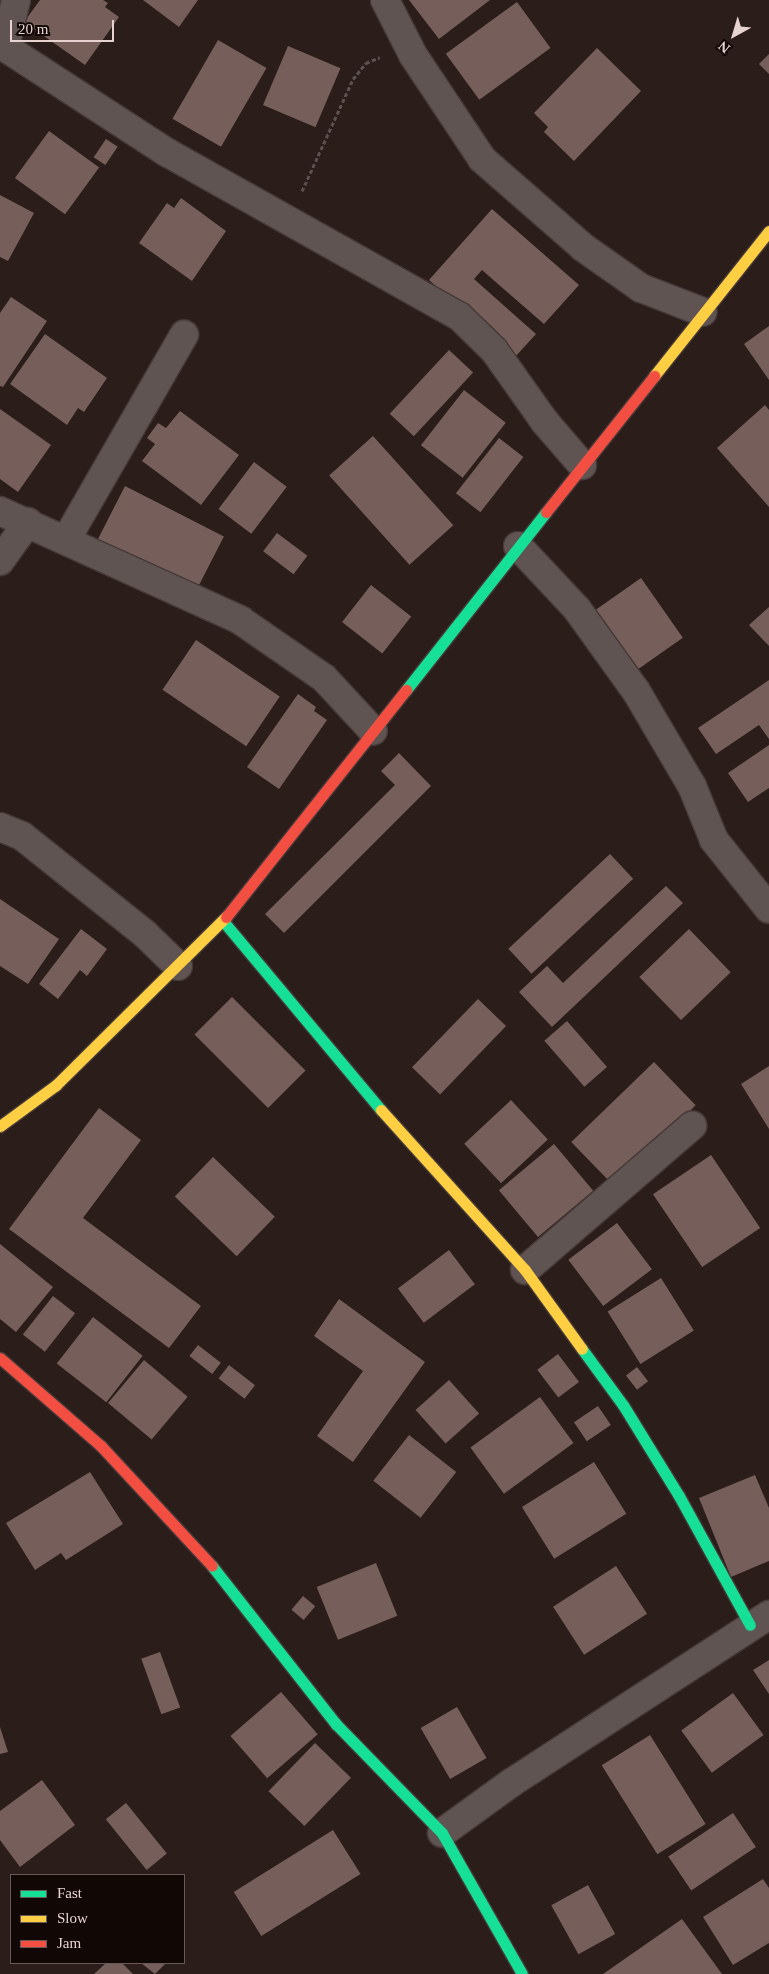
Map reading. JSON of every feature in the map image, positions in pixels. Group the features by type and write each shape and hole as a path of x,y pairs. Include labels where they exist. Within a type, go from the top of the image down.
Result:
{"street":[{"path":"16,0 3,45 168,153 459,316 494,350 545,422 582,465"},
{"path":"385,0 412,55 482,159 584,248 641,288 703,312"},
{"path":"0,1126 56,1085 223,921 769,231"},
{"path":"66,540 184,335"},
{"path":"0,511 28,522 240,620 324,678 374,731"},
{"path":"0,560 28,522"},
{"path":"518,546 577,609 636,691 692,786 714,840 769,909"},
{"path":"0,827 22,836 145,934 178,966"},
{"path":"223,921 283,989 342,1066 525,1270 623,1405 759,1620 520,1777 442,1833"},
{"path":"525,1270 692,1126"},
{"path":"0,1358 101,1446 209,1562 336,1724 442,1833 522,1974"}],"path":[{"path":"289,222 354,79 366,63 384,55 412,55"}],"building":[{"path":"40,0 103,0 108,3 105,7 119,17 85,65 24,22"},
{"path":"143,0 198,0 179,27"},
{"path":"409,0 490,0 439,39"},
{"path":"517,2 551,48 479,100 446,54"},
{"path":"218,40 266,68 221,147 172,119"},
{"path":"288,46 340,68 315,127 263,105"},
{"path":"597,48 641,91 574,161 544,132 548,127 534,113"},
{"path":"769,54 769,74 759,64"},
{"path":"49,131 99,167 65,214 15,178"},
{"path":"106,139 118,147 105,165 94,157"},
{"path":"0,195 34,213 8,261 0,257"},
{"path":"181,198 226,231 192,281 139,243 167,203 174,208"},
{"path":"492,209 579,285 544,324 482,270 474,279 536,334 515,357 429,280"},
{"path":"11,297 47,321 3,387 0,386 0,313"},
{"path":"769,326 769,380 744,344"},
{"path":"45,334 107,378 84,412 78,408 67,425 10,384"},
{"path":"449,350 473,373 414,436 390,414"},
{"path":"464,390 506,423 463,478 421,445"},
{"path":"765,405 769,410 769,507 717,448"},
{"path":"0,409 51,445 18,492 0,479"},
{"path":"180,411 239,455 201,505 142,461 155,444 147,438 158,423 166,428"},
{"path":"373,436 453,525 409,565 329,475"},
{"path":"499,438 523,457 480,512 456,493"},
{"path":"254,462 287,487 251,534 218,509"},
{"path":"125,486 224,536 197,590 98,539"},
{"path":"277,533 307,556 294,574 263,551"},
{"path":"641,578 683,638 634,672 592,612"},
{"path":"371,585 411,616 382,653 342,622"},
{"path":"769,607 769,646 749,625"},
{"path":"196,640 280,696 246,746 162,690"},
{"path":"769,680 769,739 759,725 716,754 698,728"},
{"path":"298,694 316,707 314,711 327,720 279,789 247,767"},
{"path":"769,745 769,788 748,802 728,773"},
{"path":"399,753 431,786 284,933 265,914 395,785 381,771"},
{"path":"610,854 633,879 532,974 508,949"},
{"path":"666,886 683,903 552,1027 519,992 547,966 563,983"},
{"path":"0,899 59,939 28,984 0,966"},
{"path":"81,929 107,949 87,976 80,970 58,999 39,984"},
{"path":"689,929 731,972 681,1020 639,977"},
{"path":"232,997 306,1071 268,1108 195,1034"},
{"path":"478,999 506,1026 440,1094 412,1067"},
{"path":"567,1021 607,1067 584,1087 544,1041"},
{"path":"654,1062 696,1105 613,1185 571,1142"},
{"path":"769,1066 769,1129 741,1084"},
{"path":"511,1100 548,1139 501,1183 464,1144"},
{"path":"99,1108 141,1140 83,1218 201,1306 169,1348 9,1229"},
{"path":"554,1144 593,1191 538,1237 499,1190"},
{"path":"711,1155 760,1228 702,1267 653,1194"},
{"path":"213,1157 275,1217 237,1256 175,1197"},
{"path":"617,1223 652,1269 603,1306 568,1260"},
{"path":"0,1244 53,1287 16,1332 0,1319"},
{"path":"449,1250 475,1284 424,1323 398,1289"},
{"path":"661,1278 694,1331 640,1364 608,1311"},
{"path":"53,1296 75,1313 45,1352 23,1335"},
{"path":"339,1299 425,1362 353,1462 317,1436 363,1371 314,1336"},
{"path":"93,1317 143,1356 106,1402 57,1363"},
{"path":"198,1345 221,1363 212,1374 189,1356"},
{"path":"558,1354 579,1382 558,1398 537,1370"},
{"path":"144,1360 188,1397 152,1440 108,1403"},
{"path":"229,1365 255,1385 245,1399 219,1378"},
{"path":"637,1367 648,1381 637,1390 626,1376"},
{"path":"449,1380 479,1413 446,1444 416,1410"},
{"path":"540,1397 574,1443 504,1494 470,1448"},
{"path":"598,1406 611,1425 587,1441 574,1422"},
{"path":"409,1435 456,1472 421,1518 373,1481"},
{"path":"594,1462 626,1514 554,1559 522,1507"},
{"path":"90,1472 123,1524 66,1560 61,1553 35,1570 6,1523"},
{"path":"755,1475 769,1508 769,1561 731,1577 699,1498"},
{"path":"376,1563 397,1616 338,1640 317,1587"},
{"path":"616,1566 647,1614 584,1655 553,1607"},
{"path":"303,1596 315,1606 304,1620 291,1610"},
{"path":"160,1652 180,1707 161,1714 141,1659"},
{"path":"769,1660 769,1694 753,1670"},
{"path":"281,1692 318,1734 267,1778 230,1736"},
{"path":"733,1693 764,1735 712,1773 681,1731"},
{"path":"457,1707 486,1758 450,1779 421,1728"},
{"path":"0,1727 8,1752 0,1754"},
{"path":"650,1735 706,1824 657,1854 602,1765"},
{"path":"315,1743 351,1778 304,1826 268,1791"},
{"path":"42,1780 75,1825 20,1867 0,1840 0,1811"},
{"path":"126,1803 167,1854 147,1870 106,1819"},
{"path":"733,1813 756,1847 691,1891 668,1857"},
{"path":"333,1830 361,1874 261,1936 234,1892"},
{"path":"763,1879 769,1888 769,1943 733,1965 703,1917"},
{"path":"588,1885 615,1934 578,1954 551,1905"},
{"path":"682,1919 722,1974 603,1974"},
{"path":"105,1964 123,1964 133,1974 94,1974"},
{"path":"142,1964 165,1964 155,1974"}],"traffic: fast":[{"path":"406,690 546,512"},
{"path":"223,921 381,1110"},
{"path":"582,1349 623,1405 679,1496 750,1625"},
{"path":"212,1566 336,1724 442,1833 522,1974"}],"traffic: slow":[{"path":"654,376 769,231"},
{"path":"0,1126 56,1085 226,917"},
{"path":"381,1110 525,1270 582,1349"}],"traffic: jam":[{"path":"546,512 654,376"},
{"path":"226,917 406,690"},
{"path":"0,1358 101,1446 212,1566"}]}
